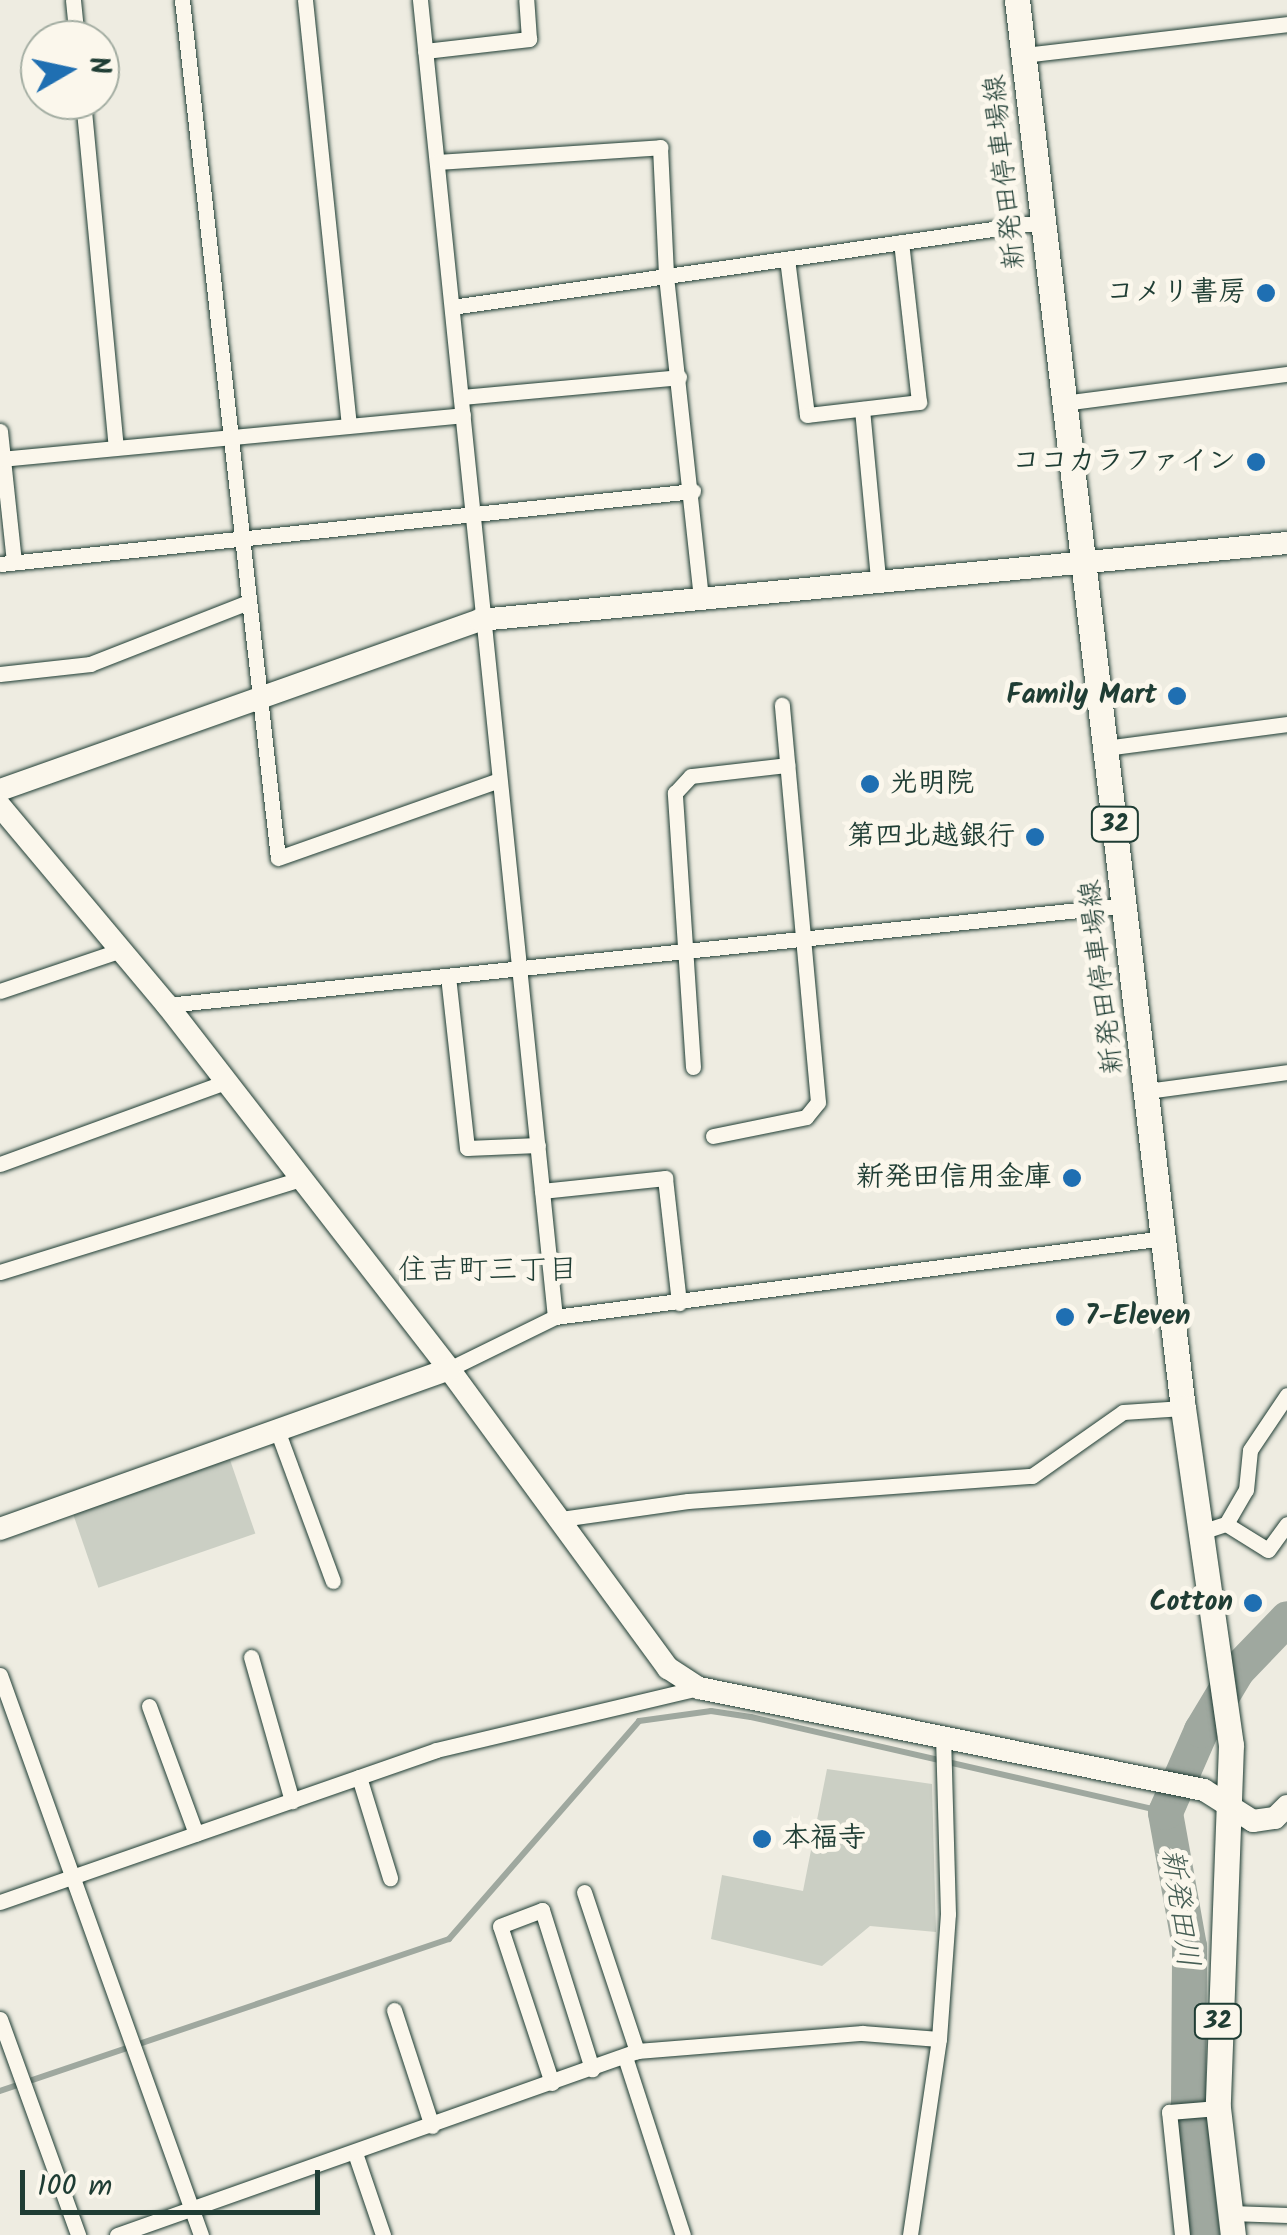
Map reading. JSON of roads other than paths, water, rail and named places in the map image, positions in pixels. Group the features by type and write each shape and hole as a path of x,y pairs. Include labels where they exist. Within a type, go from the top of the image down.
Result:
{"main road":[{"name":"新発田停車場線","path":"1017,0 1183,1408 1213,1528 1218,1648 1231,1745 1227,1807"},
{"name":"32","path":"1227,1807 1208,2109 1232,2224"}],"street":[{"path":"182,0 256,700 278,858 497,781"},
{"path":"305,0 350,424"},
{"path":"420,0 473,514 480,620 556,1317"},
{"path":"425,50 529,38 526,0"},
{"path":"1024,55 1287,24"},
{"path":"85,120 116,446"},
{"path":"437,162 660,147 666,276 693,492 701,596"},
{"path":"452,307 1041,222"},
{"path":"787,259 807,415 919,402 901,242"},
{"path":"1063,403 1287,374"},
{"path":"461,397 678,378"},
{"path":"862,409 878,579"},
{"path":"2,458 463,415"},
{"path":"0,431 7,563 693,492"},
{"path":"0,790 480,620 878,579 1082,567 1287,543"},
{"path":"0,674 90,664 246,603"},
{"path":"713,1136 806,1117 818,1102 782,705"},
{"path":"1105,748 1287,724"},
{"path":"693,1067 675,793 691,776 788,766"},
{"path":"0,806 167,1005 298,1180 449,1369 668,1668 699,1688 1204,1790 1253,1820 1275,1818 1287,1806"},
{"path":"167,1005 1126,905"},
{"path":"0,991 122,950"},
{"path":"448,976 467,1148 538,1145"},
{"path":"1147,1091 1287,1072"},
{"path":"0,1164 223,1083"},
{"path":"542,1191 665,1178 679,1303"},
{"path":"0,1272 298,1180"},
{"path":"0,1529 449,1369 556,1317 1164,1238"},
{"path":"1287,1395 1250,1450 1246,1490 1213,1528 1268,1550 1287,1524"},
{"path":"561,1519 688,1501 1032,1476 1123,1412 1183,1408"},
{"path":"277,1430 332,1581"},
{"path":"251,1657 292,1800"},
{"path":"0,1675 69,1878 200,2235"},
{"path":"0,1902 436,1750 699,1688"},
{"path":"149,1706 196,1834"},
{"path":"910,2235 939,2038 948,1914 942,1738"},
{"path":"359,1777 390,1878"},
{"path":"584,1892 683,2235"},
{"path":"552,2083 500,1926 542,1910 592,2069"},
{"path":"394,2010 432,2126"},
{"path":"0,2019 78,2235"},
{"path":"118,2235 632,2056 862,2033 939,2038"},
{"path":"1182,2235 1173,2112 1208,2109"},
{"path":"356,2153 382,2235"},
{"path":"1232,2224 1287,2215"}],"waterway":[{"name":"新発田川","path":"1202,2235 1188,2104 1189,1946 1165,1812 1201,1730 1237,1670 1287,1618"},
{"path":"0,2091 449,1939 639,1721 711,1711 751,1717 1165,1812"}],"place":[{"name":"コメリ書房","path":"1266,293"},
{"name":"ココカラファイン","path":"1256,462"},
{"name":"Family Mart","path":"1177,696"},
{"name":"光明院","path":"870,784"},
{"name":"第四北越銀行","path":"1035,837"},
{"name":"新発田信用金庫","path":"1072,1178"},
{"name":"7-Eleven","path":"1065,1317"},
{"name":"Cotton","path":"1253,1603"},
{"name":"本福寺","path":"762,1839"}],"district":[{"name":"住吉町三丁目","path":"488,1271"}]}
